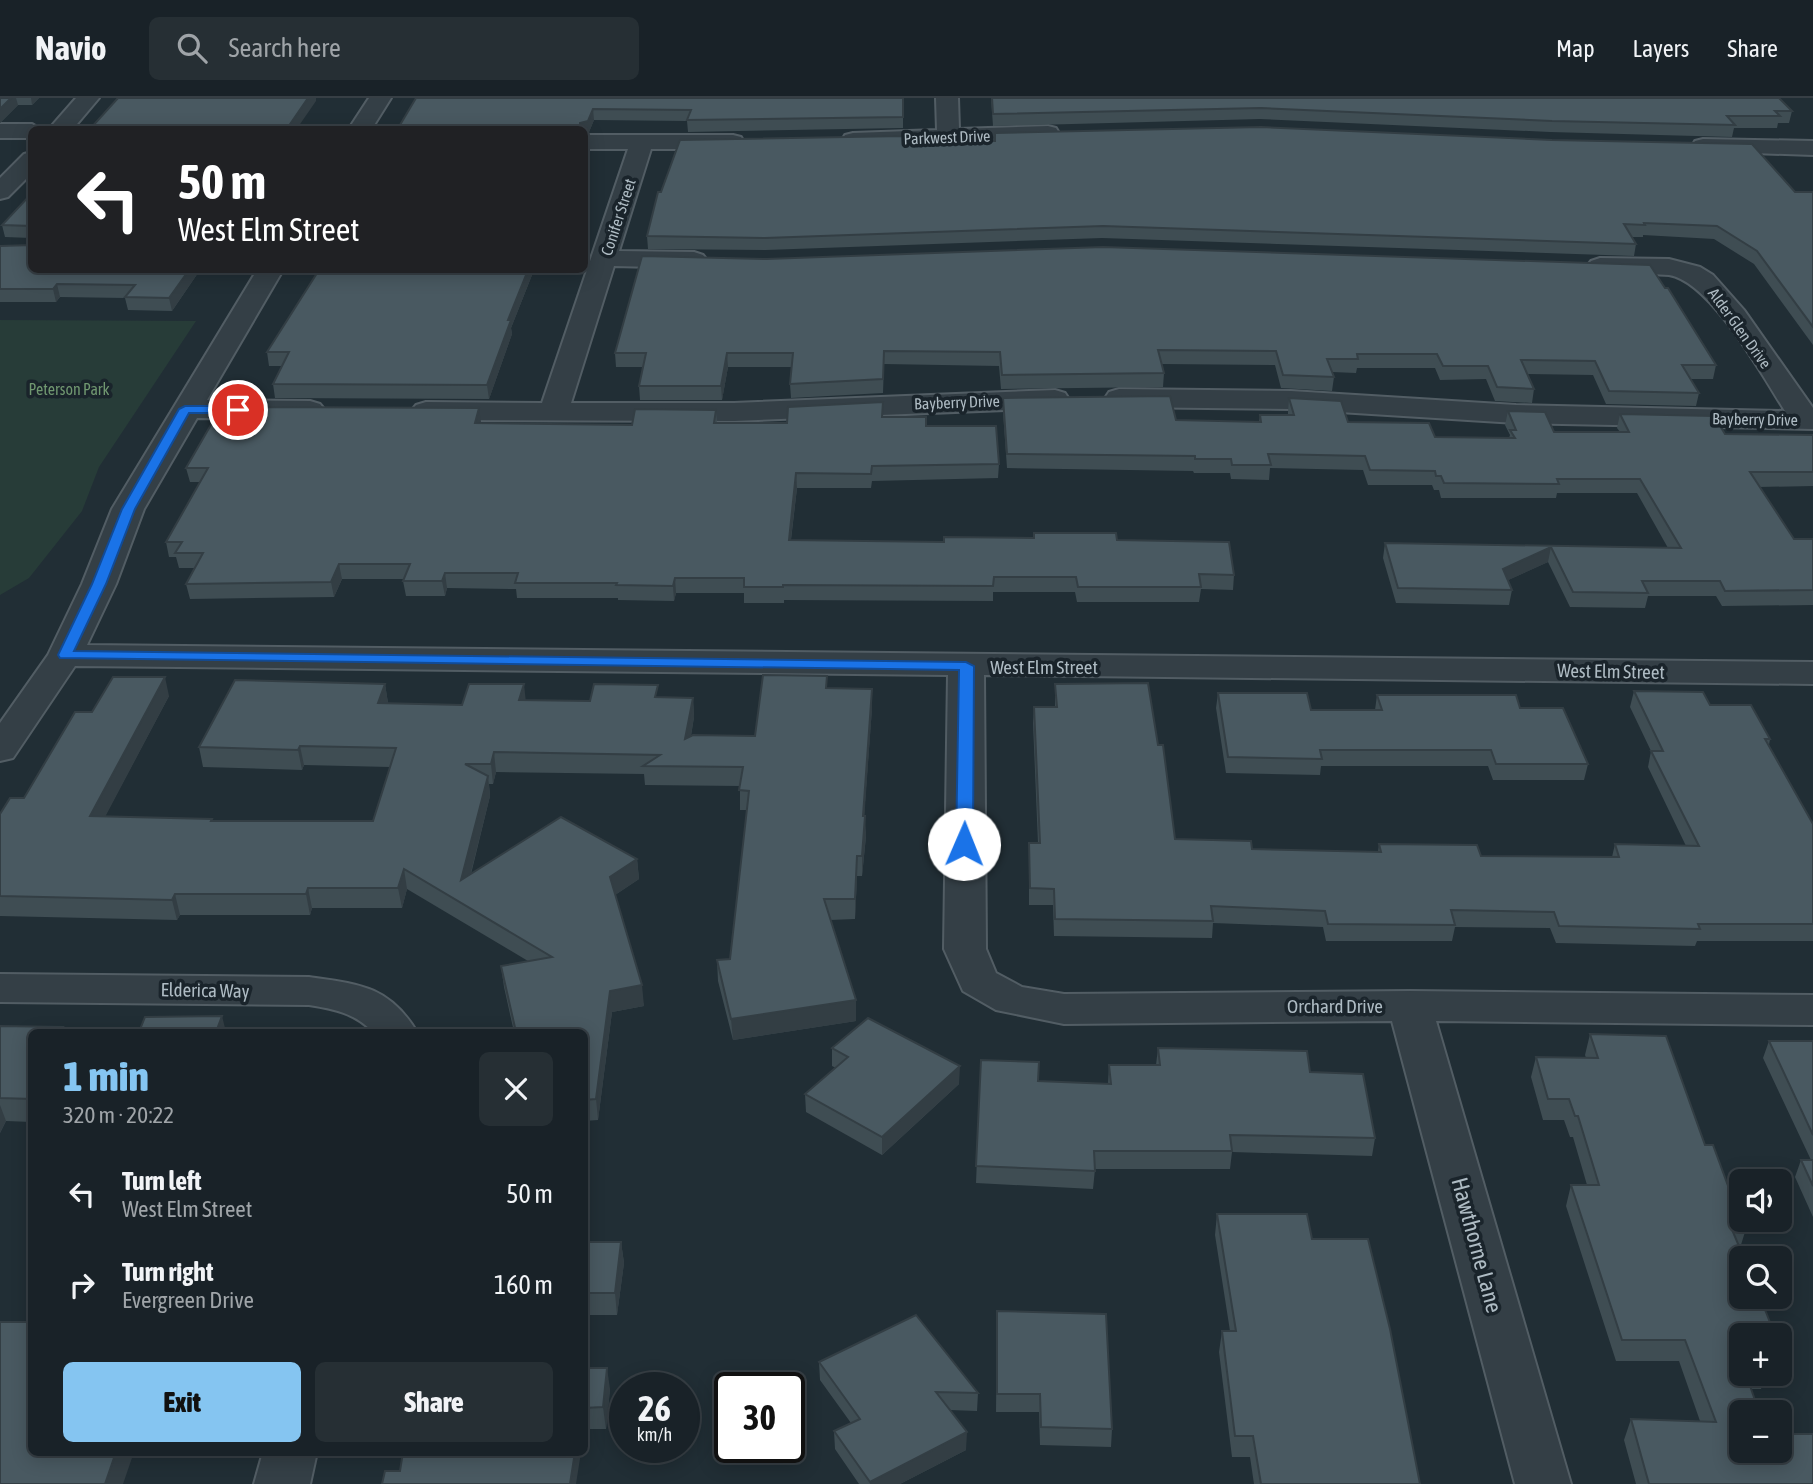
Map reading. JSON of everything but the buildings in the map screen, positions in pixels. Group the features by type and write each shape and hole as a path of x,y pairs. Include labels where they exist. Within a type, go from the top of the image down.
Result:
{"street":[{"path":"63,126 88,98"},
{"path":"362,126 380,98"},
{"path":"947,98 948,137"},
{"path":"0,131 28,131"},
{"name":"Parkwest Drive","path":"831,140 1071,132"},
{"path":"588,142 751,141"},
{"name":"Conifer Street","path":"553,412 642,142"},
{"path":"1674,145 1813,148"},
{"path":"0,192 28,163"},
{"path":"605,258 713,261"},
{"name":"Alder Glen Drive","path":"1572,265 1668,268 1691,272 1706,281 1725,302 1809,420"},
{"path":"0,750 65,655 99,584 128,509 185,409 241,322 268,273"},
{"name":"Bayberry Drive","path":"403,411 734,412 960,401 1290,400 1516,414 1809,420"},
{"path":"185,409 335,410"},
{"name":"West Elm Street","path":"65,655 1812,675"},
{"name":"Orchard Drive","path":"966,666 965,949 978,981 1011,1000 1064,1009 1410,1006 1813,1010"},
{"name":"Elderica Way","path":"0,988 309,991 359,999 386,1018 393,1029"},
{"name":"Hawthorne Lane","path":"1410,1006 1543,1484"},
{"path":"282,1484 289,1456"}],"green space":[{"name":"Peterson Park","path":"0,320 196,321 99,467 82,511 29,578 0,595"}],"route":[{"path":"238,410 185,409 128,509 99,584 65,655 966,666 964,844"}]}
